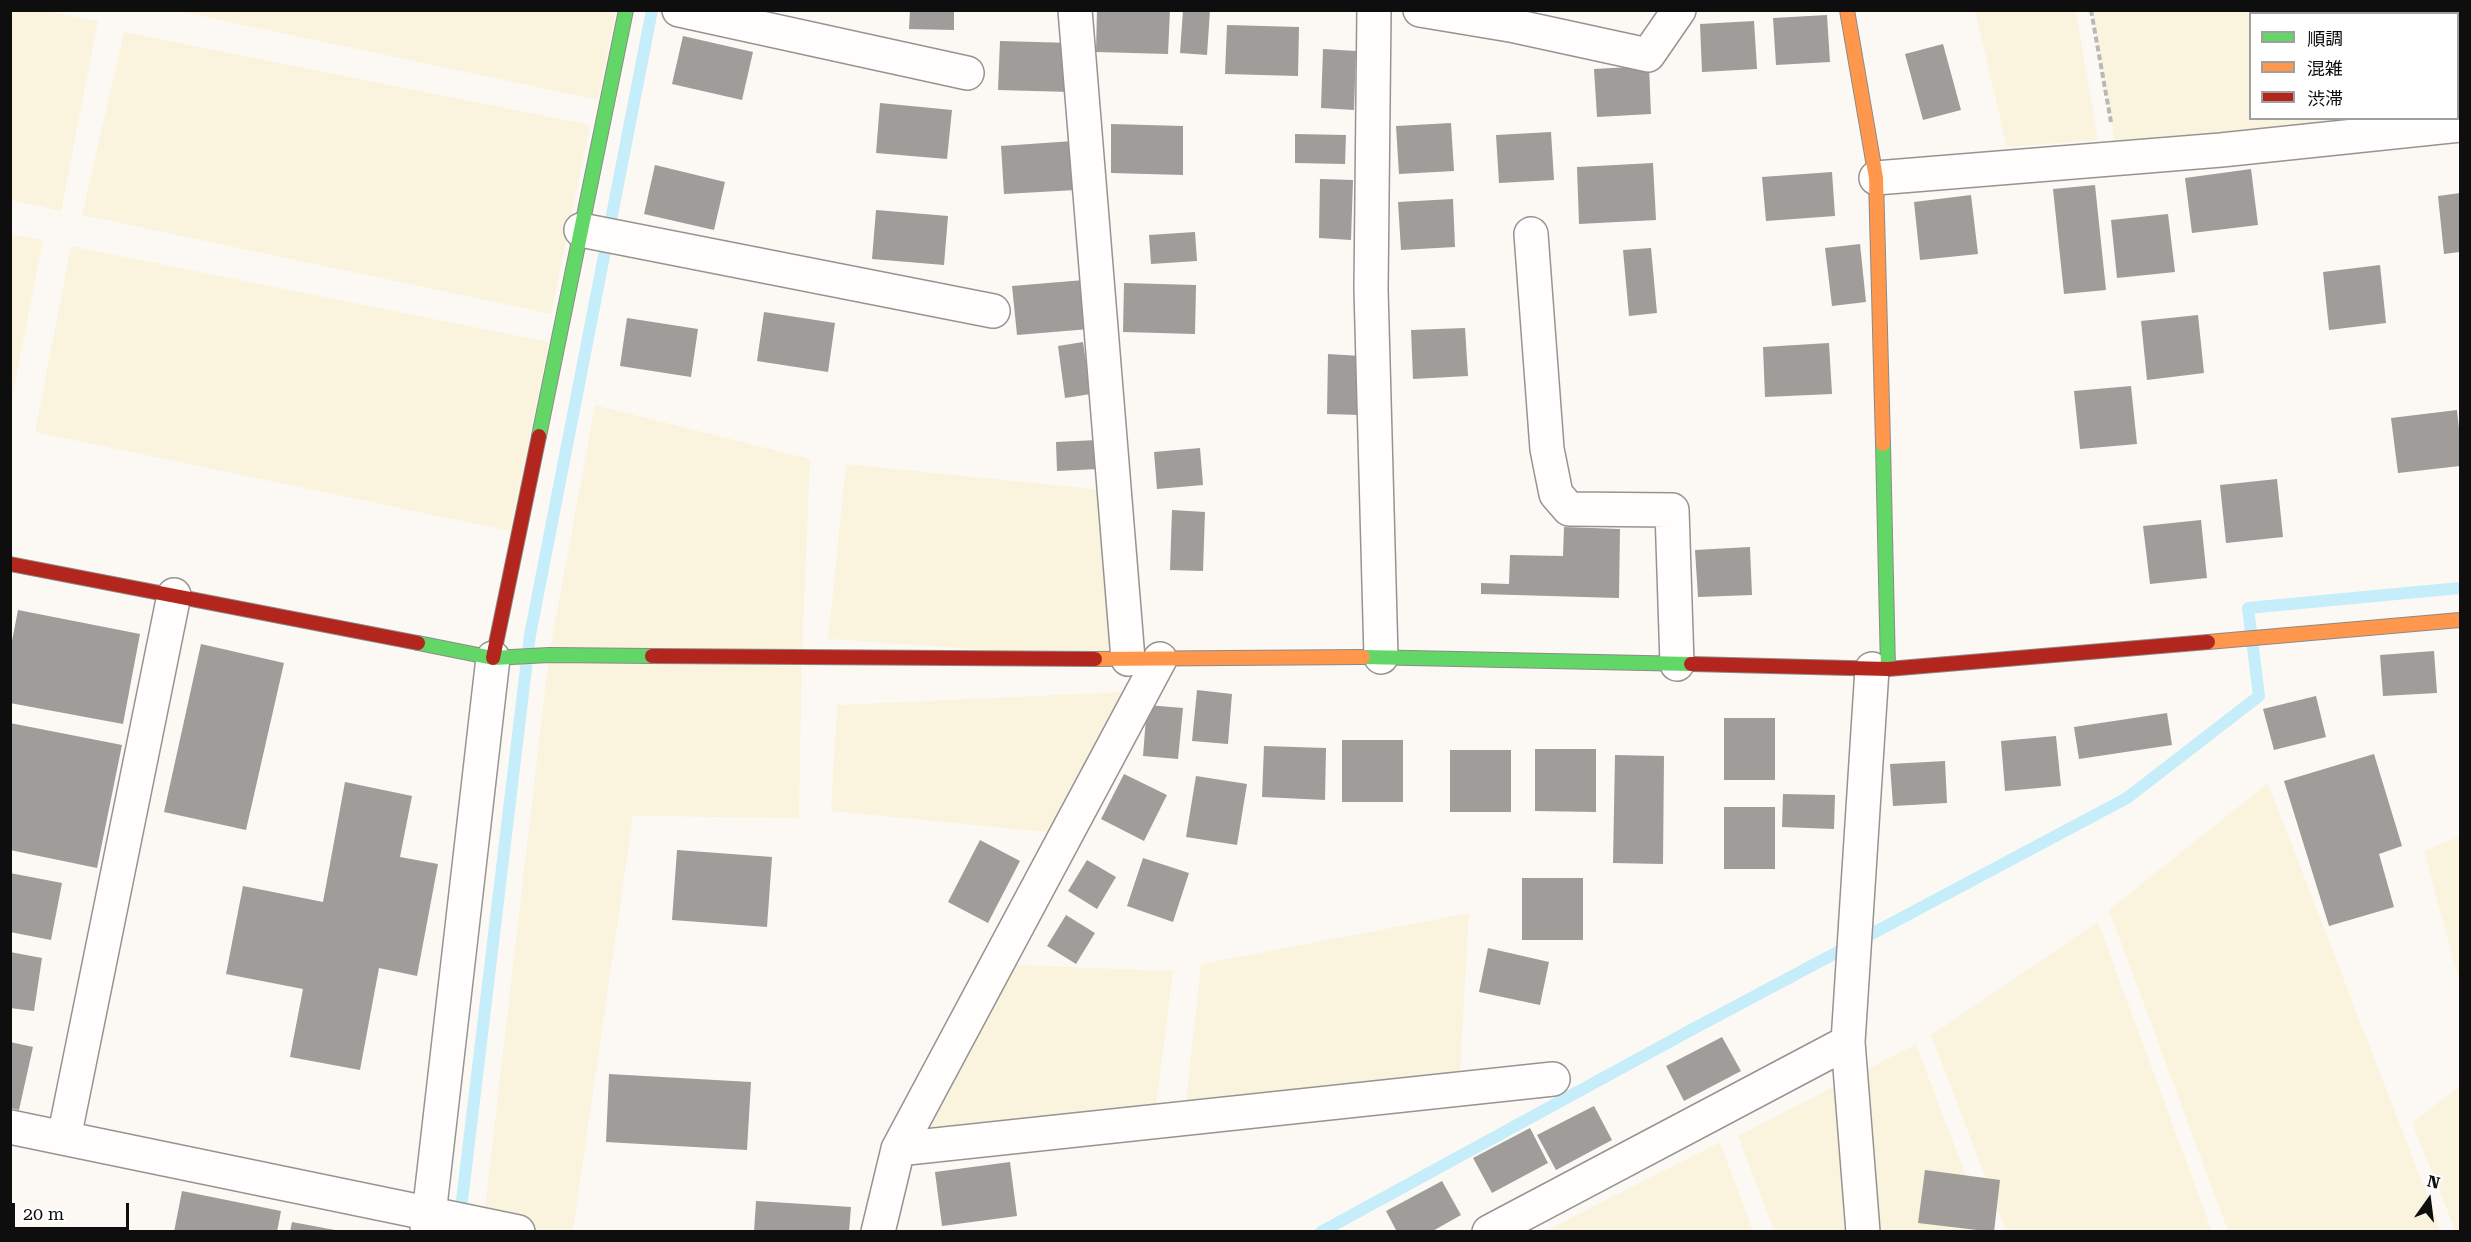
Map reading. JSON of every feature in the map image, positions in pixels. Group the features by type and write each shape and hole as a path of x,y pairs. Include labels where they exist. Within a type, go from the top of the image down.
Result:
{"street":[{"path":"428,1222 493,658 626,10"},
{"path":"679,10 967,73"},
{"path":"878,1232 898,1149 1144,659 1075,10"},
{"path":"1374,10 1371,288 1381,657"},
{"path":"1420,10 1512,18 1648,55 1679,10"},
{"path":"1847,10 1876,178 1880,669 1848,1042 1863,1232"},
{"path":"1876,178 2221,150 2460,125"},
{"path":"581,230 993,311"},
{"path":"1531,234 1547,449 1556,494 1569,509 1672,510 1677,664"},
{"path":"10,564 493,658 560,656 1144,659 1381,657 1880,669 2460,620"},
{"path":"64,1138 174,596"},
{"path":"1489,1232 1848,1042"},
{"path":"898,1149 1553,1080"},
{"path":"10,1127 428,1222 518,1232"}],"path":[{"path":"2091,10 2118,158"}],"shaded area":[{"path":"11,10 46,11 98,21 61,211 11,200"},
{"path":"177,11 616,11 598,100"},
{"path":"1975,11 2076,11 2098,140 2007,147"},
{"path":"2091,11 2382,11 2249,12 2249,120 2381,120 2118,158"},
{"path":"124,32 590,125 551,314 82,215"},
{"path":"10,234 43,240 11,404"},
{"path":"71,246 549,342 510,531 35,432"},
{"path":"595,405 810,459 802,657 799,818 633,816 573,1231 493,1231 483,1224 549,655"},
{"path":"846,464 1114,491 1114,659 828,639"},
{"path":"1143,691 1066,834 831,811 837,705"},
{"path":"2268,783 2441,1231 2228,1231 2109,910"},
{"path":"2460,836 2460,984 2424,851"},
{"path":"1469,913 1459,1089 1184,1118 1201,964"},
{"path":"2098,922 2212,1231 2006,1231 1931,1035"},
{"path":"997,964 1173,971 1154,1122 898,1149"},
{"path":"1916,1044 1987,1231 1774,1231 1738,1136"},
{"path":"2460,1086 2460,1231 2456,1232 2412,1123"},
{"path":"1720,1142 1753,1231 1545,1231"}],"building":[{"path":"910,10 954,10 954,30 909,29"},
{"path":"1097,10 1170,10 1168,54 1096,52"},
{"path":"1183,10 1210,10 1207,55 1180,53"},
{"path":"1827,15 1830,62 1776,65 1773,18"},
{"path":"1754,21 1757,69 1702,72 1700,24"},
{"path":"1227,25 1299,27 1298,76 1225,74"},
{"path":"683,36 753,52 742,100 672,84"},
{"path":"1000,41 1072,43 1070,92 998,90"},
{"path":"1943,44 1961,110 1923,120 1905,54"},
{"path":"1323,49 1356,51 1354,110 1321,108"},
{"path":"1649,66 1651,114 1597,117 1594,69"},
{"path":"880,103 952,110 947,159 876,153"},
{"path":"1451,123 1454,171 1399,174 1396,126"},
{"path":"1111,124 1183,126 1183,175 1111,173"},
{"path":"1551,132 1554,180 1499,183 1496,135"},
{"path":"1295,134 1346,135 1345,164 1295,163"},
{"path":"1073,141 1076,190 1004,194 1001,146"},
{"path":"1653,163 1656,220 1579,224 1577,167"},
{"path":"655,165 725,182 714,230 644,214"},
{"path":"2251,169 2258,225 2192,233 2185,178"},
{"path":"1832,172 1835,216 1766,221 1762,177"},
{"path":"1320,179 1353,180 1351,240 1319,238"},
{"path":"2095,185 2106,290 2064,294 2053,189"},
{"path":"2460,193 2460,252 2444,254 2438,196"},
{"path":"1971,195 1978,254 1920,260 1914,202"},
{"path":"1453,199 1455,247 1401,250 1398,202"},
{"path":"876,210 948,216 944,265 872,259"},
{"path":"2168,214 2175,272 2117,278 2111,220"},
{"path":"1195,232 1197,261 1151,264 1149,235"},
{"path":"1860,244 1866,302 1832,306 1825,248"},
{"path":"1651,248 1657,313 1629,316 1623,250"},
{"path":"2380,265 2386,323 2329,330 2323,272"},
{"path":"1084,280 1089,329 1017,335 1012,286"},
{"path":"1124,283 1196,285 1195,334 1123,332"},
{"path":"764,312 835,323 828,372 757,361"},
{"path":"2198,315 2204,373 2147,380 2141,321"},
{"path":"627,318 698,329 691,377 620,366"},
{"path":"1465,328 1468,376 1413,379 1411,330"},
{"path":"1083,342 1091,394 1065,398 1058,346"},
{"path":"1829,343 1832,394 1765,397 1763,347"},
{"path":"1328,354 1361,356 1359,415 1327,414"},
{"path":"2131,386 2137,444 2080,449 2074,391"},
{"path":"2457,410 2460,466 2398,473 2391,418"},
{"path":"1097,440 1098,469 1057,471 1056,442"},
{"path":"1200,448 1203,485 1157,489 1154,452"},
{"path":"2277,479 2283,537 2226,543 2220,485"},
{"path":"1172,510 1205,512 1203,571 1170,570"},
{"path":"2201,520 2207,578 2150,584 2143,526"},
{"path":"1564,527 1620,529 1619,598 1481,594 1481,583 1509,584 1510,555 1563,556"},
{"path":"1750,547 1752,595 1698,597 1695,550"},
{"path":"18,610 140,634 123,724 10,703 10,651"},
{"path":"201,644 284,663 246,830 164,812"},
{"path":"2434,651 2437,693 2383,696 2380,655"},
{"path":"1197,690 1232,694 1228,744 1192,741"},
{"path":"2316,696 2326,737 2274,750 2263,709"},
{"path":"1147,705 1183,708 1178,759 1143,756"},
{"path":"2167,713 2172,745 2079,759 2074,727"},
{"path":"1724,718 1775,718 1775,780 1724,780"},
{"path":"10,723 122,745 97,868 10,850"},
{"path":"2056,736 2061,786 2005,791 2001,741"},
{"path":"1342,740 1403,740 1403,802 1342,802"},
{"path":"1264,746 1326,748 1325,800 1262,797"},
{"path":"1535,749 1596,749 1596,812 1535,811"},
{"path":"1450,750 1511,750 1511,812 1450,812"},
{"path":"2374,754 2402,846 2379,854 2394,907 2329,926 2284,781"},
{"path":"1615,755 1664,756 1663,864 1613,863"},
{"path":"1945,761 1947,803 1893,806 1890,764"},
{"path":"1124,774 1167,795 1144,841 1101,819"},
{"path":"1196,776 1247,784 1237,845 1186,837"},
{"path":"345,782 412,796 400,857 438,864 417,976 379,968 360,1070 290,1057 303,989 226,974 243,886 323,902"},
{"path":"1783,794 1835,795 1834,829 1782,827"},
{"path":"1724,807 1775,807 1775,869 1724,869"},
{"path":"980,840 1020,861 988,923 948,902"},
{"path":"677,850 772,857 767,927 672,920"},
{"path":"1143,858 1189,873 1173,922 1127,906"},
{"path":"1087,860 1116,877 1097,909 1068,891"},
{"path":"10,873 62,883 51,940 10,932"},
{"path":"1522,878 1583,878 1583,940 1522,940"},
{"path":"1066,915 1095,933 1076,964 1047,946"},
{"path":"1488,948 1549,962 1540,1005 1479,992"},
{"path":"10,952 42,958 34,1011 10,1008"},
{"path":"1722,1037 1741,1071 1684,1101 1666,1066"},
{"path":"10,1042 33,1047 19,1110 10,1108"},
{"path":"609,1074 751,1082 747,1150 606,1142"},
{"path":"1594,1106 1612,1140 1556,1170 1537,1135"},
{"path":"1530,1128 1548,1163 1492,1193 1473,1158"},
{"path":"1010,1162 1017,1216 942,1226 935,1172"},
{"path":"1925,1170 2000,1180 1994,1232 1918,1223"},
{"path":"1442,1181 1461,1215 1431,1232 1397,1232 1386,1211"},
{"path":"182,1191 281,1211 277,1232 174,1232"},
{"path":"756,1201 851,1207 849,1232 754,1232"},
{"path":"292,1222 335,1230 335,1232 290,1232"}],"waterway":[{"path":"460,1217 530,635 652,10"},
{"path":"1321,1232 1691,1030 2127,798 2259,696 2248,608 2460,588"}],"traffic: fast":[{"path":"539,436 626,10"},
{"path":"1883,444 1888,669"},
{"path":"418,643 493,658 549,655 652,656"},
{"path":"1363,657 1691,664"}],"traffic: slow":[{"path":"1847,10 1876,178 1883,444"},
{"path":"2208,642 2460,620"},
{"path":"1095,659 1363,657"}],"traffic: jam":[{"path":"493,658 539,436"},
{"path":"10,564 418,643"},
{"path":"1691,664 1888,669 2208,642"},
{"path":"652,656 1095,659"}]}
